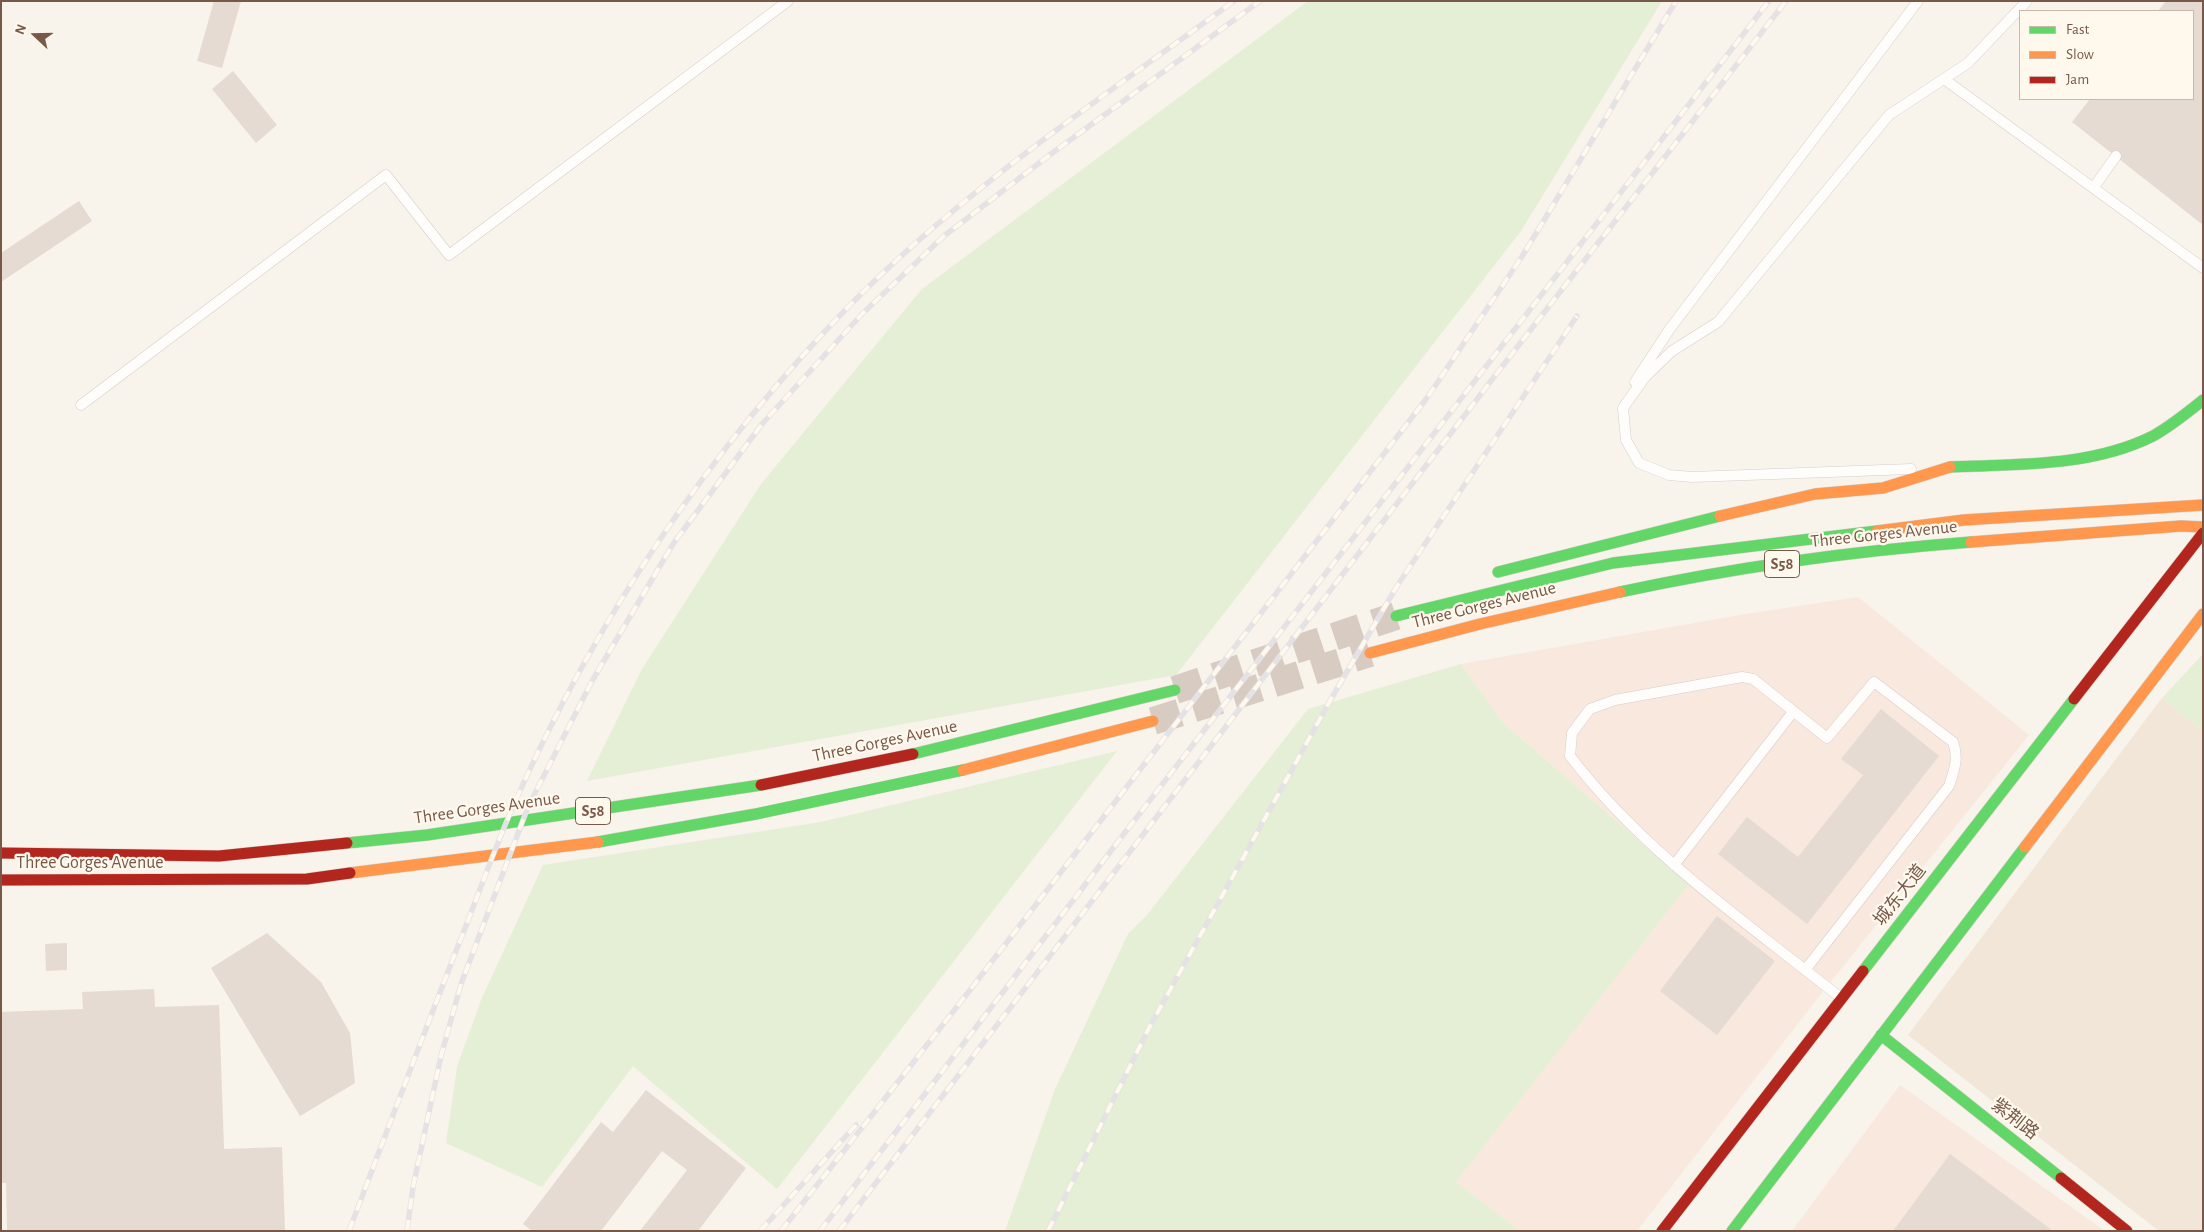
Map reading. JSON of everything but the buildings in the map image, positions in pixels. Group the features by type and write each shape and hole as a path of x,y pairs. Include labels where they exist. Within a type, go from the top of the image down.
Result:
{"main road":[{"path":"1487,576 1751,507 1815,494 1883,488 1950,467 2057,462 2112,452 2147,439 2181,418 2203,400"},
{"name":"Three Gorges Avenue","path":"1459,588 1396,616 1613,563 1964,520 2203,505"},
{"name":"Three Gorges Avenue","path":"1370,653 1476,624 1592,596 1813,558 1957,543 2171,527 2203,527"},
{"name":"城东大道","path":"1662,1231 2164,580 2203,533"},
{"path":"1732,1231 2203,614"},
{"name":"Three Gorges Avenue","path":"1,854 219,856 427,835 737,790 929,751 1175,690"},
{"name":"Three Gorges Avenue","path":"1,880 306,878 620,839 756,814 1000,762 1152,721"},
{"name":"紫荆路","path":"1881,1035 2127,1231"}],"lane":[{"path":"81,404 386,175 449,255 788,1"},
{"path":"1918,1 1669,330 1639,373 1623,408 1626,440 1638,463 1669,475 1692,477 1950,467"},
{"path":"1623,408 1645,377 1672,351 1718,322 1889,115 1968,63 2026,1"},
{"path":"1944,79 2203,268"},
{"path":"2094,187 2116,156"},
{"path":"1805,970 1949,786 1956,765 1956,750 1953,742 1874,682 1827,738 1753,679 1742,677 1615,700 1590,709 1572,732 1570,756 1593,786 1674,865 1805,970 1842,999"},
{"path":"1674,865 1793,712"}],"shaded area":[{"path":"1858,597 2029,735 1824,990 1637,1231 1520,1231 1456,1182 1689,884 1502,722 1461,664 1746,614"},
{"path":"2162,698 2203,732 2203,1231 2159,1231 1908,1035"},
{"path":"1900,1085 2105,1231 1792,1231"}],"green space":[{"path":"1308,1 1662,1 1521,231 1176,675 587,781 642,669 761,484 922,289"},
{"path":"2203,654 2203,732 2162,698"},
{"path":"1461,664 1502,722 1689,884 1456,1182 1520,1231 1005,1231 1055,1089 1128,934 1147,915 1308,709"},
{"path":"1117,751 777,1189 633,1066 542,1187 446,1143 457,1067 481,1000 543,865 821,822"}],"tunnel":[{"path":"1175,690 1396,616"},
{"path":"1153,721 1370,653"}],"railway":[{"path":"349,1231 515,802 547,734 582,667 660,539 750,418 798,361 849,306 893,263 939,223 1035,146 1234,1"},
{"path":"407,1231 413,1187 441,1056 461,984 528,807 592,681 673,544 762,424 862,314 944,236 1051,154 1260,1"},
{"path":"781,1231 963,999 1427,398 1523,255 1676,1"},
{"path":"820,1231 1130,826 1769,1"},
{"path":"839,1231 1494,377 1786,1"},
{"path":"1048,1231 1149,1028 1331,699 1397,586 1577,316"},
{"path":"760,1231 856,1125"}],"traffic: fast":[{"path":"1950,467 2054,462 2105,454 2153,436 2173,424 2203,400"},
{"path":"1498,572 1720,516"},
{"path":"1396,616 1613,563 1877,531"},
{"path":"1620,592 1707,575 1795,561 1971,542"},
{"path":"913,754 1175,690"},
{"path":"1863,971 2074,699"},
{"path":"598,842 756,814 963,770"},
{"path":"347,843 427,835 761,785"},
{"path":"1732,1231 2025,847"},
{"path":"1881,1035 2061,1178"}],"traffic: slow":[{"path":"1720,516 1815,494 1883,488 1950,467"},
{"path":"1877,531 1964,520 2203,505"},
{"path":"1971,542 2181,526 2203,527"},
{"path":"1370,653 1480,624 1620,592"},
{"path":"2025,847 2203,614"},
{"path":"963,770 1153,721"},
{"path":"350,873 598,842"}],"traffic: jam":[{"path":"2074,699 2203,533"},
{"path":"761,785 913,754"},
{"path":"1,853 219,856 347,843"},
{"path":"1,880 307,879 350,873"},
{"path":"1662,1231 1863,971"},
{"path":"2061,1178 2127,1231"}]}
